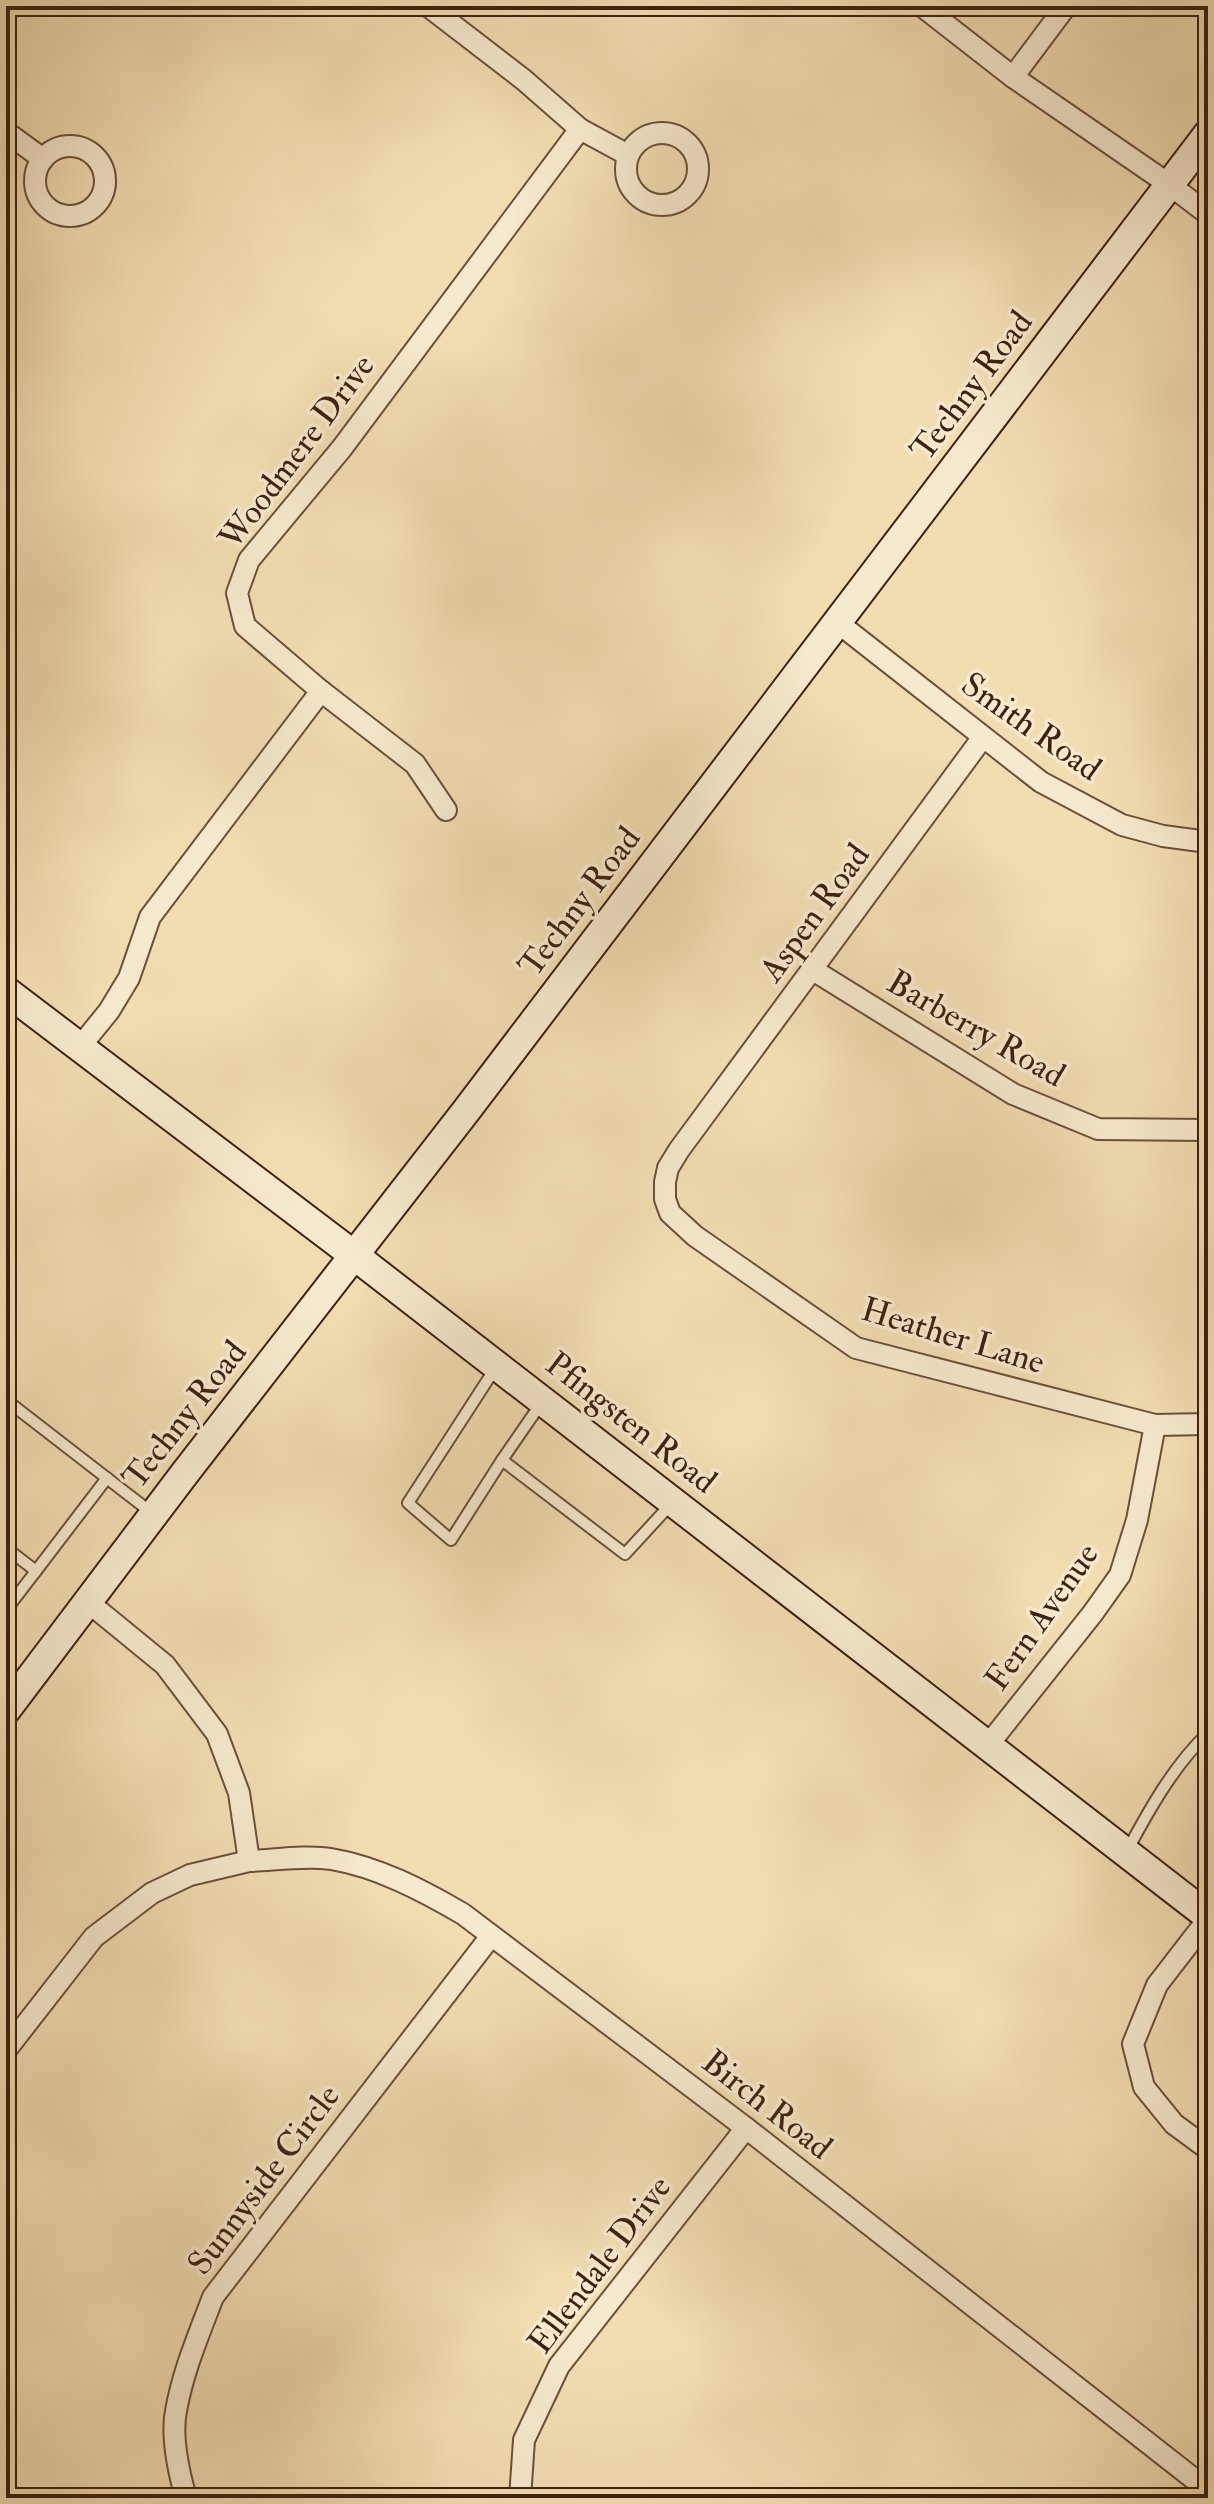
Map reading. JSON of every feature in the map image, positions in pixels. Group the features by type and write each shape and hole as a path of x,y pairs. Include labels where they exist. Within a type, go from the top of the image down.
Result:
{"main road":[{"name":"Techny Road","path":"6,1710 1208,134"},
{"name":"Pfingsten Road","path":"6,991 497,1365 1208,1917"}],"street":[{"path":"428,6 524,80 580,129 628,155"},
{"path":"922,6 1013,77 1208,214"},
{"path":"1013,77 1066,6"},
{"name":"Woodmere Drive","path":"446,810 415,764 321,691 245,626 237,593 249,560 342,448 580,129"},
{"path":"6,132 43,159"},
{"name":"Smith Road","path":"837,622 1041,782 1122,825 1163,836 1208,842"},
{"path":"79,1048 109,1011 129,978 150,917 321,691"},
{"name":"Aspen Road","path":"698,1126 983,737"},
{"name":"Barberry Road","path":"813,970 1013,1094 1098,1129 1208,1130"},
{"name":"Heather Lane","path":"698,1126 668,1168 665,1199 670,1213 695,1236 856,1348 1155,1425 1208,1424"},
{"name":"Fern Avenue","path":"988,1745 1120,1575 1137,1520 1155,1425"},
{"path":"88,1602 165,1665 217,1734 239,1793 249,1861"},
{"name":"Birch Road","path":"6,2050 94,1937 152,1893 190,1875 249,1861 329,1858 384,1874 452,1907 491,1936 746,2128 1208,2490"},
{"path":"1208,1917 1157,1985 1133,2044 1144,2087 1174,2124 1208,2149"},
{"name":"Sunnyside Circle","path":"186,2498 178,2470 175,2414 187,2366 213,2297 491,1936"},
{"name":"Ellendale Drive","path":"520,2498 524,2440 559,2366 746,2128"}],"lane":[{"path":"497,1365 408,1503 451,1540 543,1401"},
{"path":"6,1400 153,1515"},
{"path":"502,1460 625,1554 673,1501"},
{"path":"6,1610 107,1478"},
{"path":"6,1548 36,1571"},
{"path":"1127,1852 1147,1813 1208,1733"}]}
